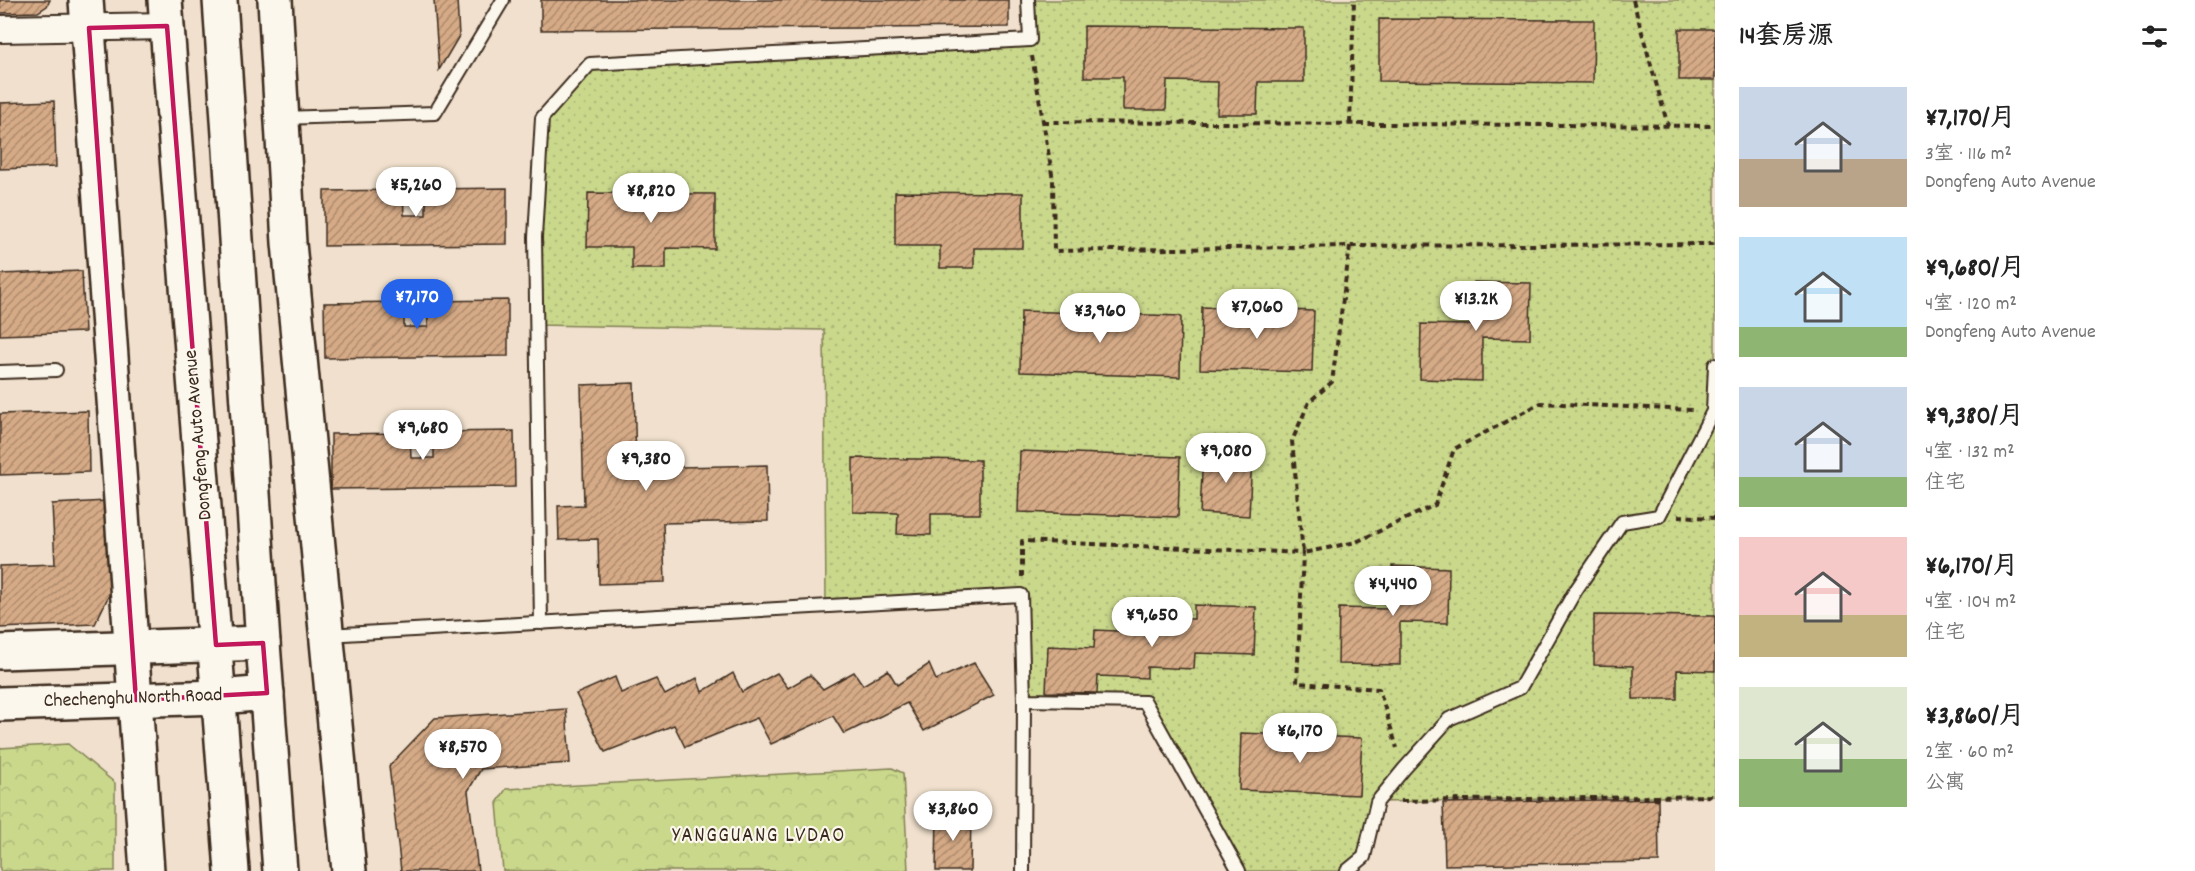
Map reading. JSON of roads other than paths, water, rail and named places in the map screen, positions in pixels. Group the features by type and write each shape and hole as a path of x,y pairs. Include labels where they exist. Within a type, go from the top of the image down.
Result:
{"main road":[{"path":"220,0 280,871"},
{"path":"275,0 290,255 349,871"},
{"name":"Dongfeng Auto Avenue","path":"166,13 216,645 231,871"},
{"path":"88,14 147,871"},
{"path":"0,652 263,643"},
{"name":"Chechenghu North Road","path":"0,704 219,697 267,693"}],"street":[{"path":"0,29 88,14 166,13"}],"lane":[{"path":"281,118 435,113 503,0"},
{"path":"541,623 535,237 542,118 590,64 1030,39 1028,0"},
{"path":"1347,871 1364,856 1377,802 1404,769 1449,719 1520,688 1584,577 1622,522 1659,516 1713,411 1715,365"},
{"path":"0,372 56,370"},
{"path":"327,634 1022,595 1023,871"},
{"path":"1024,700 1145,702 1239,871"}],"district":[{"name":"YANGGUANG LVDAO","path":"759,837"}]}
